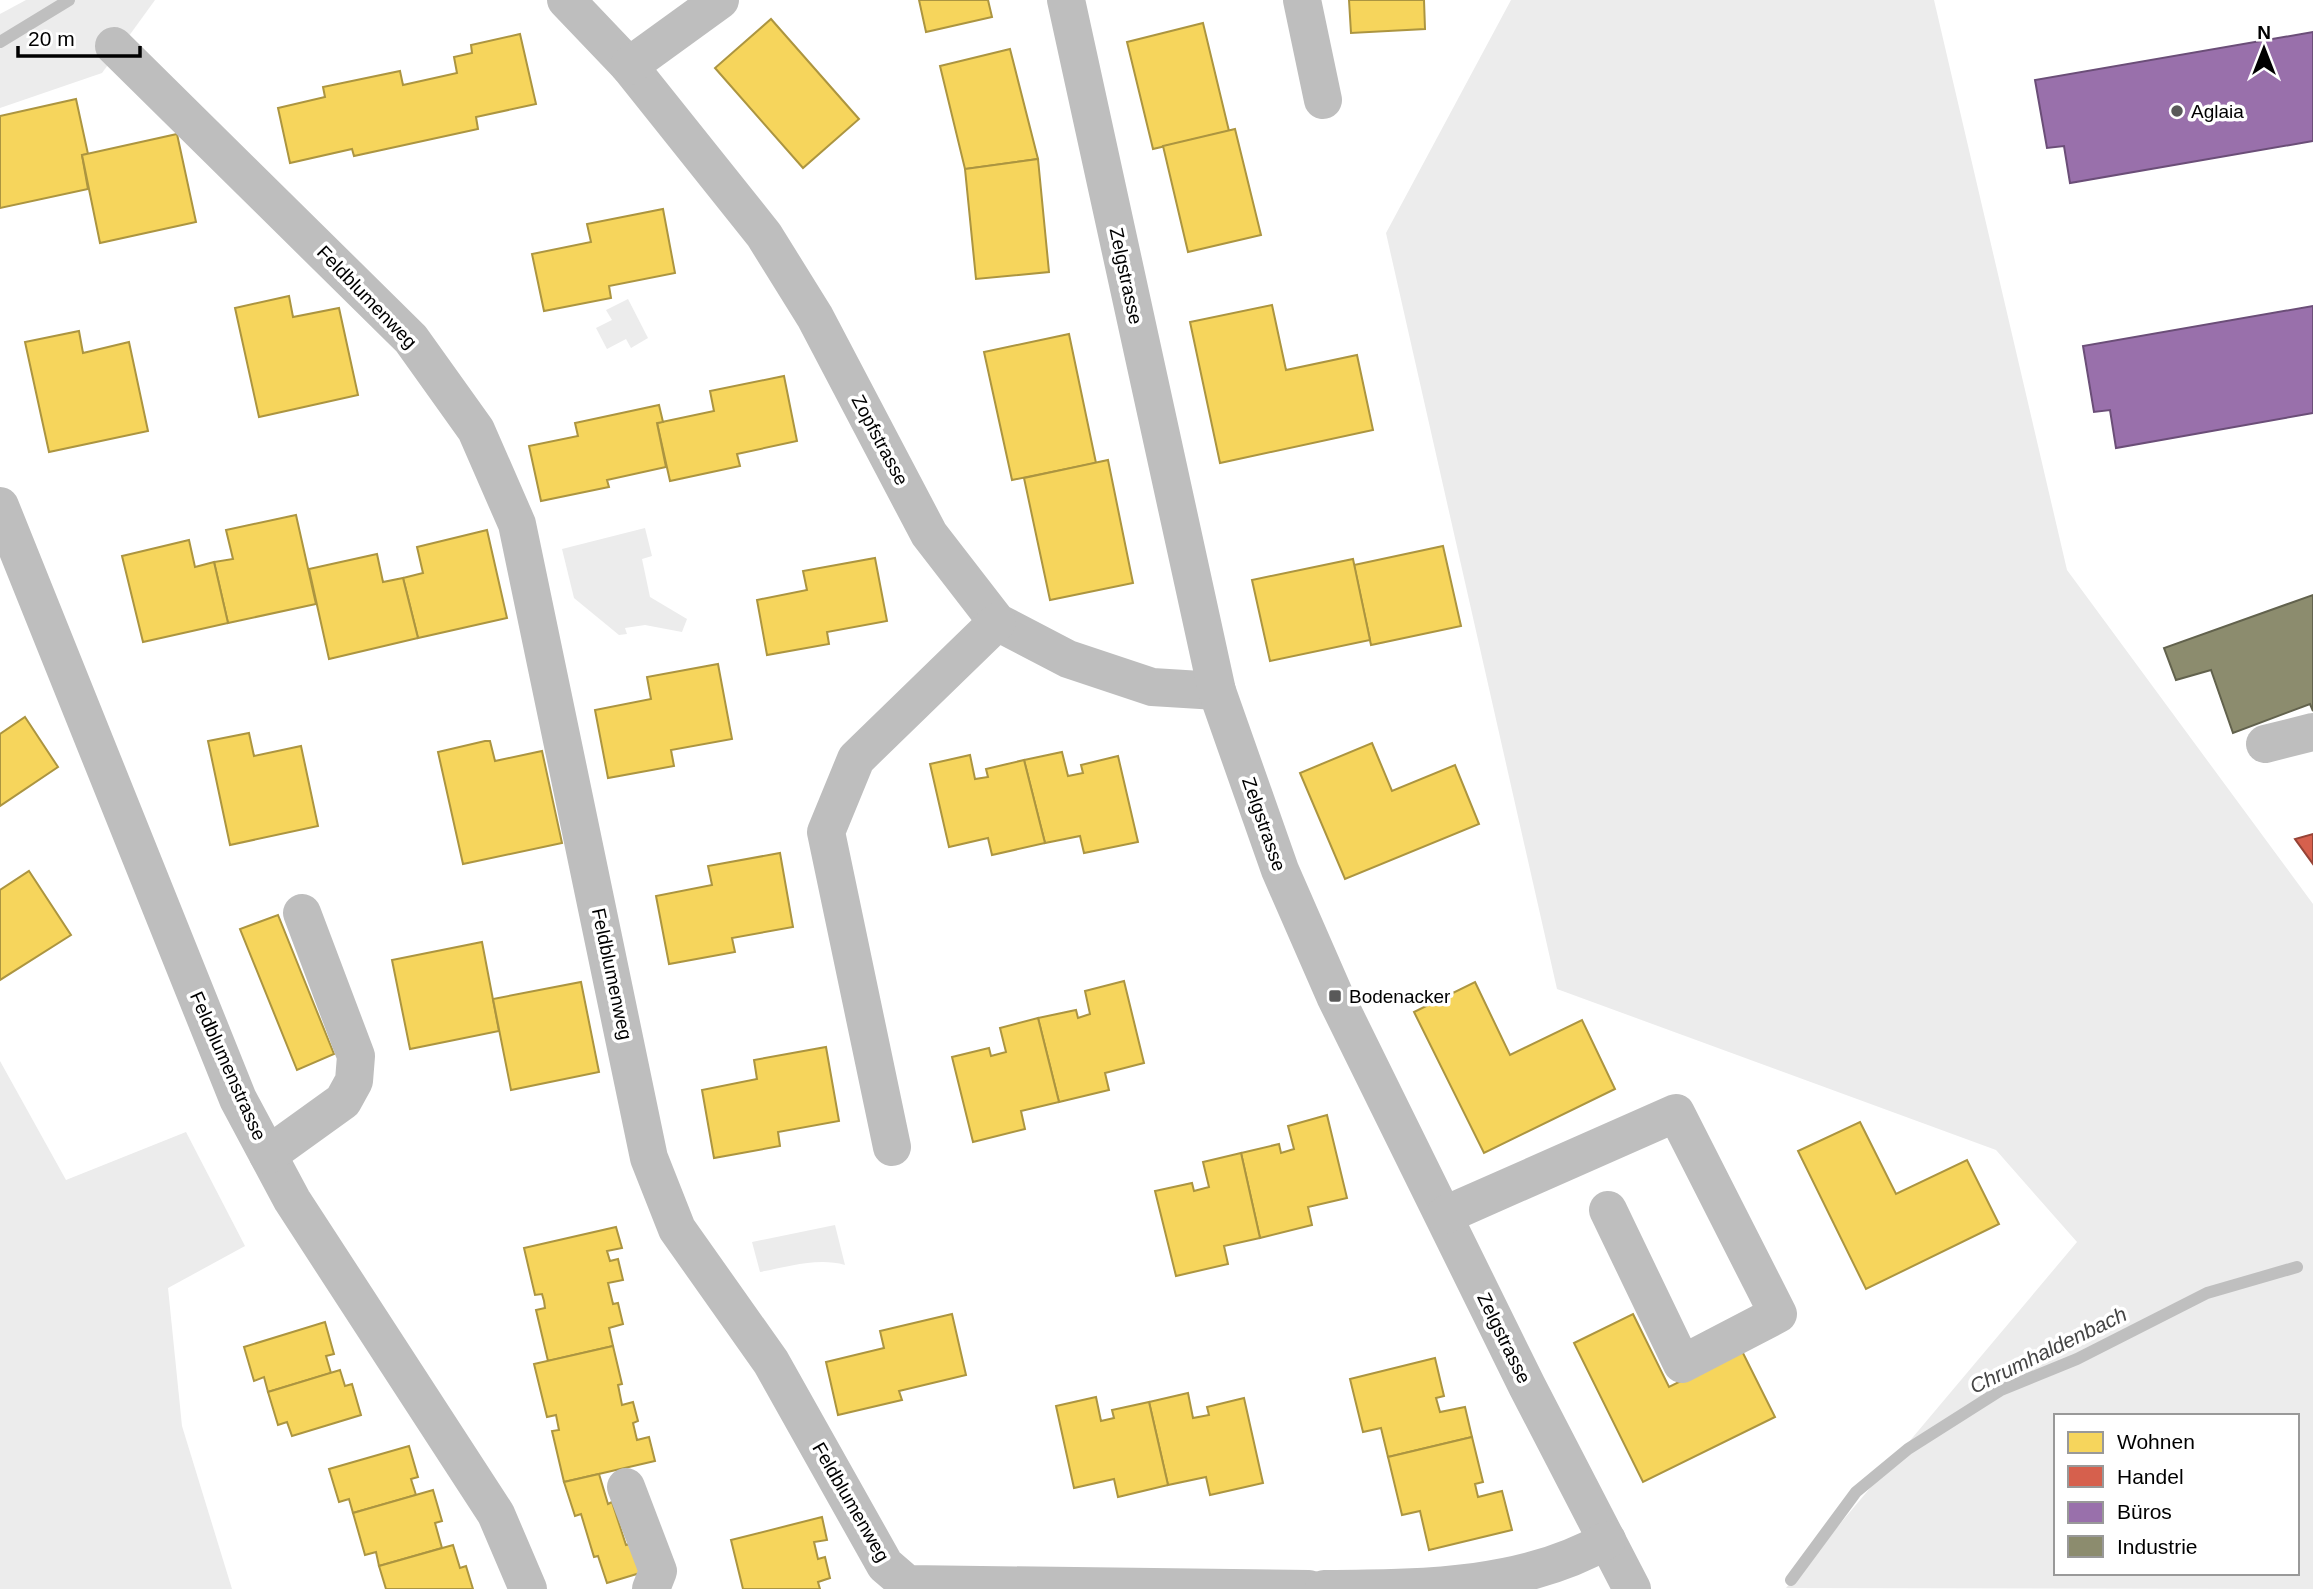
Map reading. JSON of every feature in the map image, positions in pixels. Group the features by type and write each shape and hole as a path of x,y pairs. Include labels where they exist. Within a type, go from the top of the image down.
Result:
{"street":[{"name":"Zopfstrasse","path":"566,0 629,66 764,234 815,317 929,534 997,622 1068,659 1152,687 1217,691"},
{"path":"629,66 720,0"},
{"name":"Zelgstrasse","path":"1066,0 1217,691 1280,870 1335,996 1632,1589"},
{"path":"1302,0 1323,100"},
{"name":"Feldblumenweg","path":"114,46 411,339 476,430 517,524 649,1158 677,1229 771,1362 885,1565 907,1584 1310,1589"},
{"name":"Feldblumenstrasse","path":"0,506 238,1099 292,1200 496,1514 528,1589"},
{"path":"892,1147 825,832 856,759 997,622"},
{"path":"2264,744 2313,732"},
{"path":"268,1156 343,1101 354,1082 356,1056 302,913"},
{"path":"1445,1215 1676,1113 1778,1314 1682,1364 1608,1210"},
{"path":"626,1487 658,1571 651,1589"},
{"path":"1324,1589 1456,1587 1569,1561 1607,1540"}],"shaded area":[{"path":"26,0 155,0 102,73 0,108 0,14"},
{"path":"1511,0 1934,0 2067,570 2313,904 2313,1589 1786,1588 2077,1242 1996,1150 1557,989 1386,233"},
{"path":"628,299 648,338 631,348 626,339 607,349 596,328 612,320 606,310"},
{"path":"645,528 652,556 642,559 650,597 687,619 682,632 645,625 625,628 627,634 619,635 574,598 562,549"},
{"path":"0,1061 66,1180 186,1132 245,1246 168,1288 182,1426 232,1589 0,1589"},
{"path":"835,1225 845,1265 813,1262 760,1272 752,1242"}],"building: Wohnen":[{"path":"919,0 988,0 992,17 926,32"},
{"path":"1349,0 1424,0 1425,29 1351,33"},
{"path":"771,19 859,119 803,168 715,68"},
{"path":"1203,23 1229,131 1153,149 1127,42"},
{"path":"520,34 536,104 476,117 478,129 354,156 352,149 290,163 278,108 325,97 323,87 400,71 403,85 457,73 454,57 472,53 471,45"},
{"path":"1010,49 1038,159 965,169 940,66"},
{"path":"76,99 88,154 82,155 88,189 0,208 0,116"},
{"path":"1235,129 1261,235 1188,252 1163,146"},
{"path":"177,134 196,222 100,243 82,155"},
{"path":"1038,159 1049,272 976,279 965,169"},
{"path":"663,209 675,273 609,286 611,298 544,311 532,254 591,242 587,224"},
{"path":"289,296 293,317 339,308 358,395 259,417 235,308"},
{"path":"1272,305 1286,370 1357,355 1373,430 1220,463 1190,322"},
{"path":"79,331 83,353 129,342 148,431 49,452 25,342"},
{"path":"1069,334 1096,463 1012,480 984,352"},
{"path":"784,376 797,441 737,454 740,466 670,481 657,423 714,411 710,391"},
{"path":"659,405 663,422 657,423 666,467 607,480 609,487 541,501 529,446 578,436 575,423"},
{"path":"1108,460 1133,583 1050,600 1024,478"},
{"path":"296,515 316,604 228,623 214,562 233,559 226,530"},
{"path":"487,530 507,618 418,638 403,578 423,573 417,547"},
{"path":"189,540 195,567 214,562 228,623 143,642 122,556"},
{"path":"1443,546 1461,626 1371,645 1354,565"},
{"path":"377,554 383,582 403,578 418,638 329,659 309,569"},
{"path":"875,558 887,621 827,632 829,644 767,655 757,600 807,590 803,571"},
{"path":"1353,559 1370,640 1270,661 1252,580"},
{"path":"718,664 732,739 671,750 674,766 608,778 595,710 651,699 647,677"},
{"path":"25,717 58,767 0,806 0,734"},
{"path":"249,733 254,756 301,746 318,826 230,845 208,741"},
{"path":"490,741 495,761 542,751 562,843 463,864 438,752"},
{"path":"1372,743 1392,791 1455,765 1479,824 1345,879 1300,773"},
{"path":"1062,752 1068,776 1083,773 1081,765 1118,756 1138,842 1084,853 1080,836 1045,843 1024,760"},
{"path":"970,755 975,779 988,777 986,769 1024,760 1045,843 992,855 988,838 949,847 930,764"},
{"path":"780,853 793,927 732,938 735,952 669,964 656,896 712,885 708,866"},
{"path":"29,871 71,935 0,980 0,890"},
{"path":"278,915 334,1054 297,1070 240,929"},
{"path":"482,942 499,1031 410,1049 392,960"},
{"path":"1124,981 1144,1063 1105,1073 1109,1090 1059,1102 1038,1018 1076,1010 1078,1018 1090,1014 1085,991"},
{"path":"581,982 599,1072 511,1090 493,999"},
{"path":"1475,982 1510,1055 1582,1020 1615,1089 1484,1153 1414,1012"},
{"path":"1038,1018 1059,1102 1021,1111 1025,1129 973,1142 952,1057 989,1048 991,1056 1006,1052 1000,1028"},
{"path":"826,1047 839,1121 778,1132 780,1146 714,1158 702,1090 757,1079 754,1060"},
{"path":"1327,1115 1347,1198 1308,1207 1312,1225 1260,1238 1241,1153 1279,1144 1281,1153 1294,1149 1288,1126"},
{"path":"1860,1122 1896,1194 1967,1160 1999,1224 1866,1289 1798,1151"},
{"path":"1241,1153 1260,1238 1224,1246 1228,1264 1176,1276 1155,1191 1192,1183 1194,1191 1209,1187 1203,1162"},
{"path":"616,1227 622,1248 607,1251 610,1261 618,1259 623,1280 608,1283 613,1304 618,1303 623,1324 609,1328 613,1346 548,1361 536,1310 545,1308 544,1301 542,1294 535,1295 524,1248"},
{"path":"952,1314 966,1375 899,1391 902,1400 838,1415 826,1362 884,1348 880,1331"},
{"path":"1633,1314 1669,1387 1742,1351 1775,1417 1643,1482 1574,1343"},
{"path":"325,1322 334,1354 326,1356 331,1373 268,1392 264,1377 254,1381 244,1347"},
{"path":"613,1346 622,1384 618,1385 622,1405 633,1402 638,1421 633,1423 637,1440 649,1437 655,1461 564,1482 552,1431 559,1430 556,1415 547,1417 534,1364"},
{"path":"1435,1358 1444,1396 1436,1398 1440,1412 1465,1407 1472,1437 1388,1457 1381,1428 1363,1432 1350,1379"},
{"path":"340,1370 345,1386 352,1384 361,1415 292,1436 287,1422 278,1425 268,1392"},
{"path":"1188,1393 1193,1418 1209,1415 1207,1407 1244,1398 1263,1483 1210,1495 1206,1477 1168,1485 1149,1402"},
{"path":"1096,1397 1101,1421 1114,1418 1112,1410 1149,1402 1168,1485 1118,1497 1114,1479 1074,1488 1056,1406"},
{"path":"1472,1437 1483,1482 1475,1484 1478,1497 1502,1491 1512,1530 1429,1550 1420,1511 1402,1515 1388,1457"},
{"path":"409,1446 418,1477 411,1479 416,1495 353,1513 349,1499 339,1502 329,1469"},
{"path":"599,1474 608,1504 612,1502 626,1545 630,1544 640,1573 607,1583 598,1556 594,1557 581,1514 575,1516 564,1482"},
{"path":"433,1490 442,1521 435,1523 442,1548 379,1566 376,1552 365,1555 353,1513"},
{"path":"822,1517 827,1540 814,1542 818,1559 825,1557 830,1578 818,1582 820,1589 743,1589 731,1540"},
{"path":"453,1545 460,1568 466,1566 473,1589 386,1589 379,1566"}],"building: Handel":[{"path":"2313,834 2313,864 2295,839"}],"building: Büros":[{"name":"Aglaia","path":"2313,32 2313,141 2070,183 2064,146 2047,148 2035,80"},
{"path":"2313,306 2313,413 2116,448 2110,410 2094,412 2083,346"}],"building: Industrie":[{"path":"2313,595 2313,711 2310,704 2233,733 2211,670 2176,680 2164,648"}],"waterway":[{"path":"0,42 69,0"},
{"name":"Chrumhaldenbach","path":"1791,1580 1856,1492 1908,1449 2001,1390 2077,1359 2207,1293 2297,1267"}],"place":[{"name":"Aglaia","path":"2177,111"},
{"name":"Bodenacker","path":"1335,996"}]}
